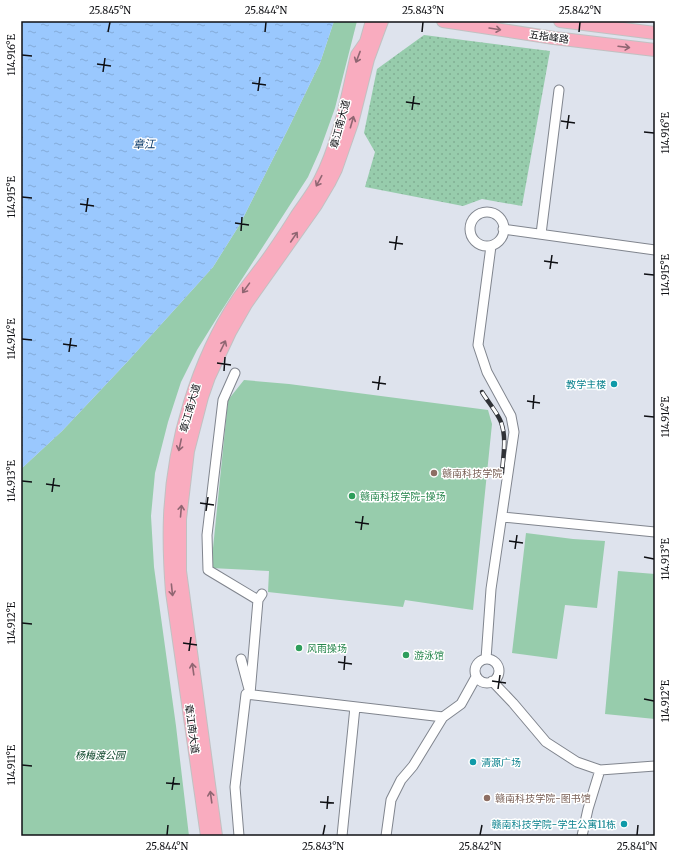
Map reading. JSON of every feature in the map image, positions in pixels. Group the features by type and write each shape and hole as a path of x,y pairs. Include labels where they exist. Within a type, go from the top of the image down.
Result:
{"main road":[{"name":"章江南大道","path":"216,836 182,591 170,516 175,473 186,420 200,373 221,330 238,300 273,252 320,180 333,150 357,55 366,42 372,21"},
{"name":"章江南大道","path":"207,836 172,592 175,551 188,451 209,378 238,317 330,183 352,123 368,59 382,21"},
{"name":"五指峰路","path":"443,21 554,38 655,50"},
{"name":"五指峰路","path":"560,21 655,33"}],"street":[{"path":"541,234 559,90"},
{"path":"482,213 492,214 500,220 503,229 498,241 491,246 477,243 471,237 470,228 474,218 482,213"},
{"path":"503,229 655,250"},
{"path":"486,659 491,589 514,432 511,416 487,372 478,345 491,246"},
{"path":"235,373 223,400 207,536 208,570 260,597 250,694"},
{"path":"502,517 655,532"},
{"path":"241,659 250,694"},
{"path":"486,659 493,661 498,668 498,676 489,683 481,682 476,676 474,670 477,664 486,659"},
{"path":"386,836 391,800 401,780 413,766 443,717 461,704 476,676"},
{"path":"492,681 546,742 577,762 600,770 655,766"},
{"path":"239,836 235,787 246,694 443,717"},
{"path":"342,836 355,707"},
{"path":"582,836 588,809 600,770"}],"green space":[{"name":"杨梅渡公园","path":"334,21 357,21 335,108 320,150 308,177 197,350 181,382 168,422 155,473 151,516 154,567 176,726 189,836 21,836 21,469 62,431 213,267 240,224 289,127 320,63"},
{"path":"424,35 550,51 522,206 482,199 463,206 365,187 375,152 364,133 377,69"},
{"name":"赣南科技学院-操场","path":"244,380 289,384 488,410 492,424 473,610 405,600 403,607 268,592 269,571 211,568 228,400"},
{"path":"526,533 573,539 605,541 597,608 565,605 557,659 512,653"},
{"path":"618,571 655,574 655,719 605,714"}],"water":[{"name":"章江","path":"21,21 334,21 320,63 289,127 240,224 213,267 62,431 21,469"}],"railway":[{"path":"482,392 497,414 503,428 504,448 502,473"}],"place":[{"name":"教学主楼","path":"614,384"},
{"name":"赣南科技学院","path":"434,473"},
{"name":"赣南科技学院-操场","path":"352,496"},
{"name":"风雨操场","path":"299,648"},
{"name":"游泳馆","path":"406,655"},
{"name":"清源广场","path":"473,762"},
{"name":"赣南科技学院-图书馆","path":"487,798"},
{"name":"赣南科技学院-学生公寓11栋","path":"624,824"}]}
